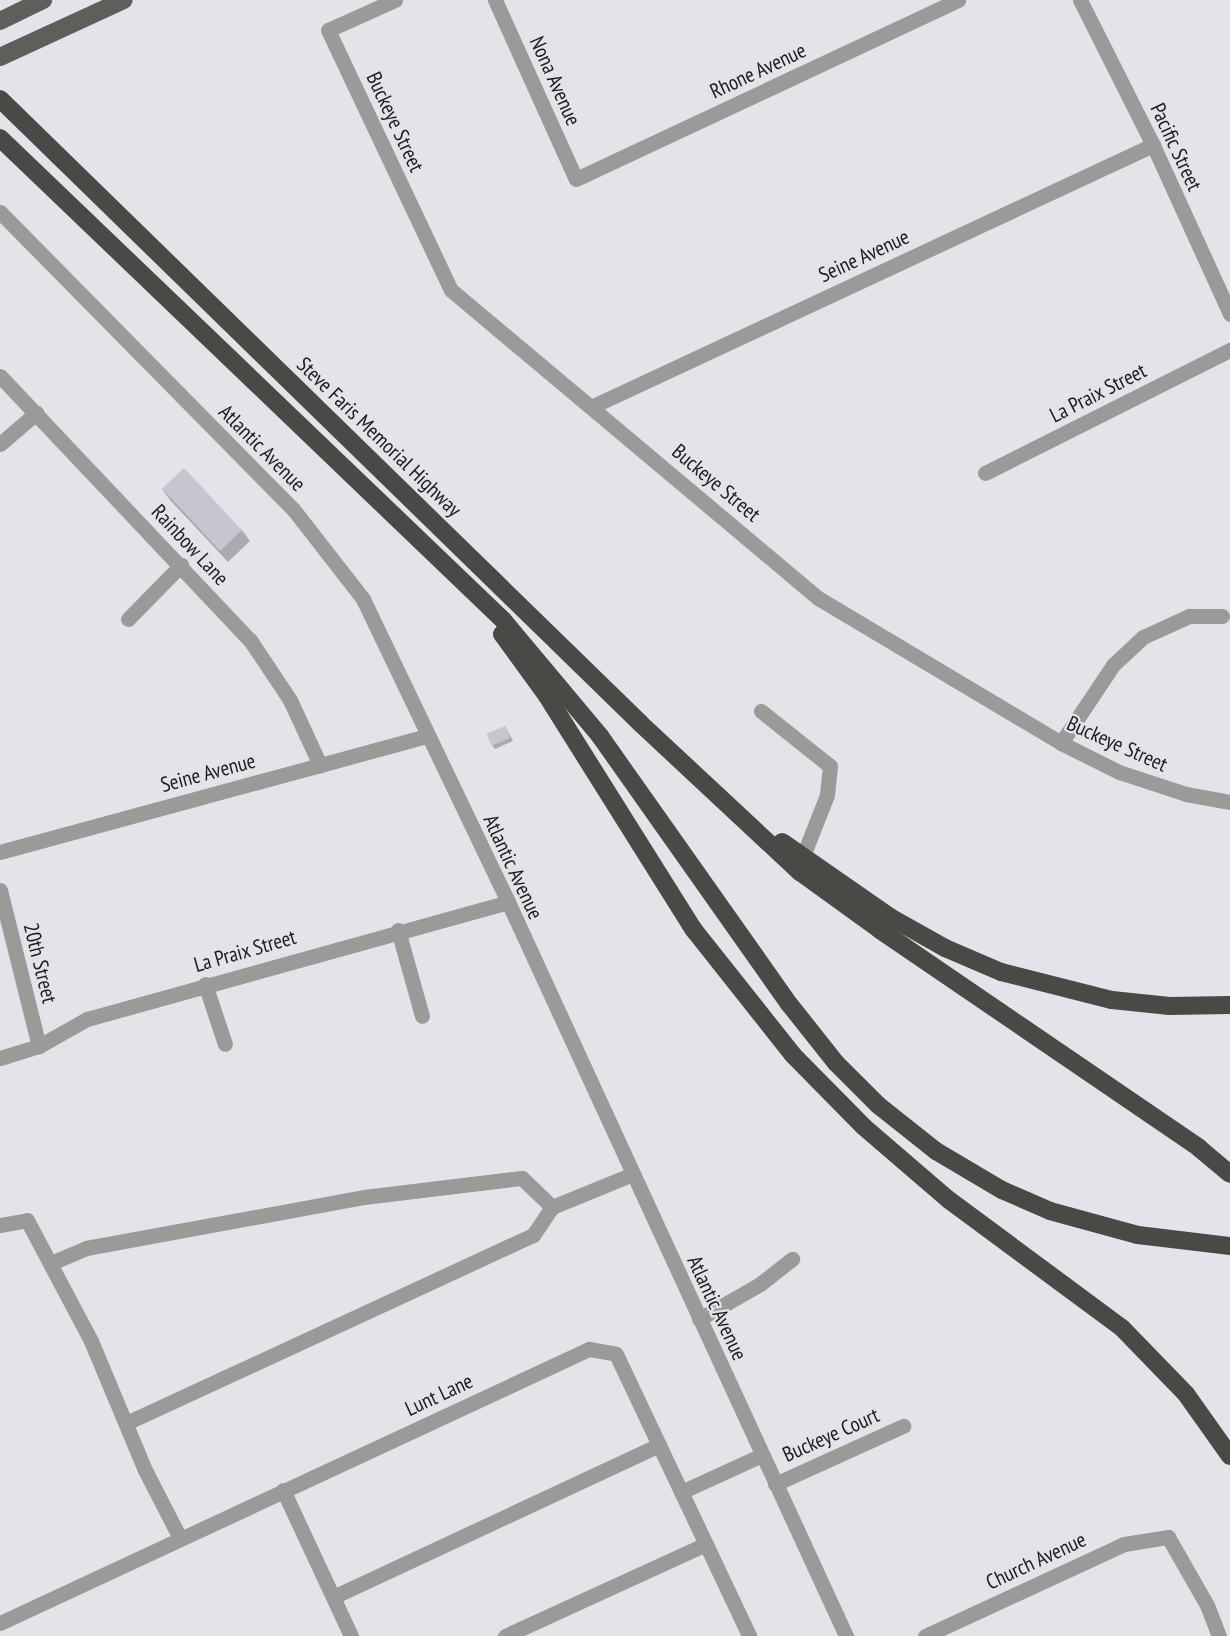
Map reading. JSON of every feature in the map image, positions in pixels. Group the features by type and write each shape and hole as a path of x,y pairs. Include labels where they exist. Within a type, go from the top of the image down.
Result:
{"highway":[{"name":"Steve Faris Memorial Highway","path":"0,99 729,805 801,863"},
{"path":"0,138 503,620 606,744 790,1005 836,1063 878,1105 936,1151 1002,1190 1050,1211 1138,1235 1230,1246"},
{"path":"293,421 495,626 547,696 694,930 794,1055 864,1127 949,1200 1122,1328 1179,1386 1230,1456"},
{"path":"801,863 908,928 1001,972 1112,1000 1170,1006 1230,1005"},
{"path":"801,863 880,930 1199,1148 1230,1174"}],"main road":[{"path":"0,21 43,0"},
{"path":"0,57 91,7 124,0"}],"street":[{"name":"Buckeye Street","path":"395,0 328,30 451,290 593,406 819,598 1061,743 1153,785 1230,802"},
{"name":"Nona Avenue","path":"495,0 576,179"},
{"name":"Rhone Avenue","path":"576,179 958,0"},
{"name":"Pacific Street","path":"1080,0 1153,145 1230,314"},
{"name":"Seine Avenue","path":"593,406 1153,145"},
{"name":"Atlantic Avenue","path":"0,212 318,537 363,599 508,902 846,1636"},
{"name":"La Praix Street","path":"985,473 1230,350"},
{"name":"Rainbow Lane","path":"0,376 250,640 290,700 320,765"},
{"path":"0,444 36,413"},
{"path":"128,619 181,565"},
{"path":"1061,743 1113,665 1143,637 1190,616 1222,616"},
{"path":"761,711 830,766 827,795 801,863"},
{"name":"Seine Avenue","path":"0,852 427,736"},
{"name":"20th Street","path":"0,890 39,1046"},
{"name":"La Praix Street","path":"0,1058 39,1046 87,1019 398,930 508,902"},
{"path":"398,930 422,1016"},
{"path":"205,984 225,1044"},
{"path":"127,1423 533,1235 552,1207 633,1174"},
{"path":"51,1263 87,1248 364,1197 522,1178 552,1207"},
{"path":"0,1225 27,1220 92,1341 145,1470 180,1538"},
{"path":"699,1319 760,1284 792,1259"},
{"name":"Lunt Lane","path":"0,1623 589,1349 616,1354 749,1636"},
{"name":"Buckeye Court","path":"775,1484 903,1426"},
{"path":"333,1597 659,1445"},
{"path":"681,1492 762,1455"},
{"path":"283,1490 351,1636"},
{"name":"Church Avenue","path":"925,1636 1124,1544 1168,1537 1207,1605 1219,1636"},
{"path":"505,1636 706,1544"}],"building":[{"path":"184,468 242,530 220,551 162,488"},
{"path":"505,726 510,738 492,746 487,734"}]}
